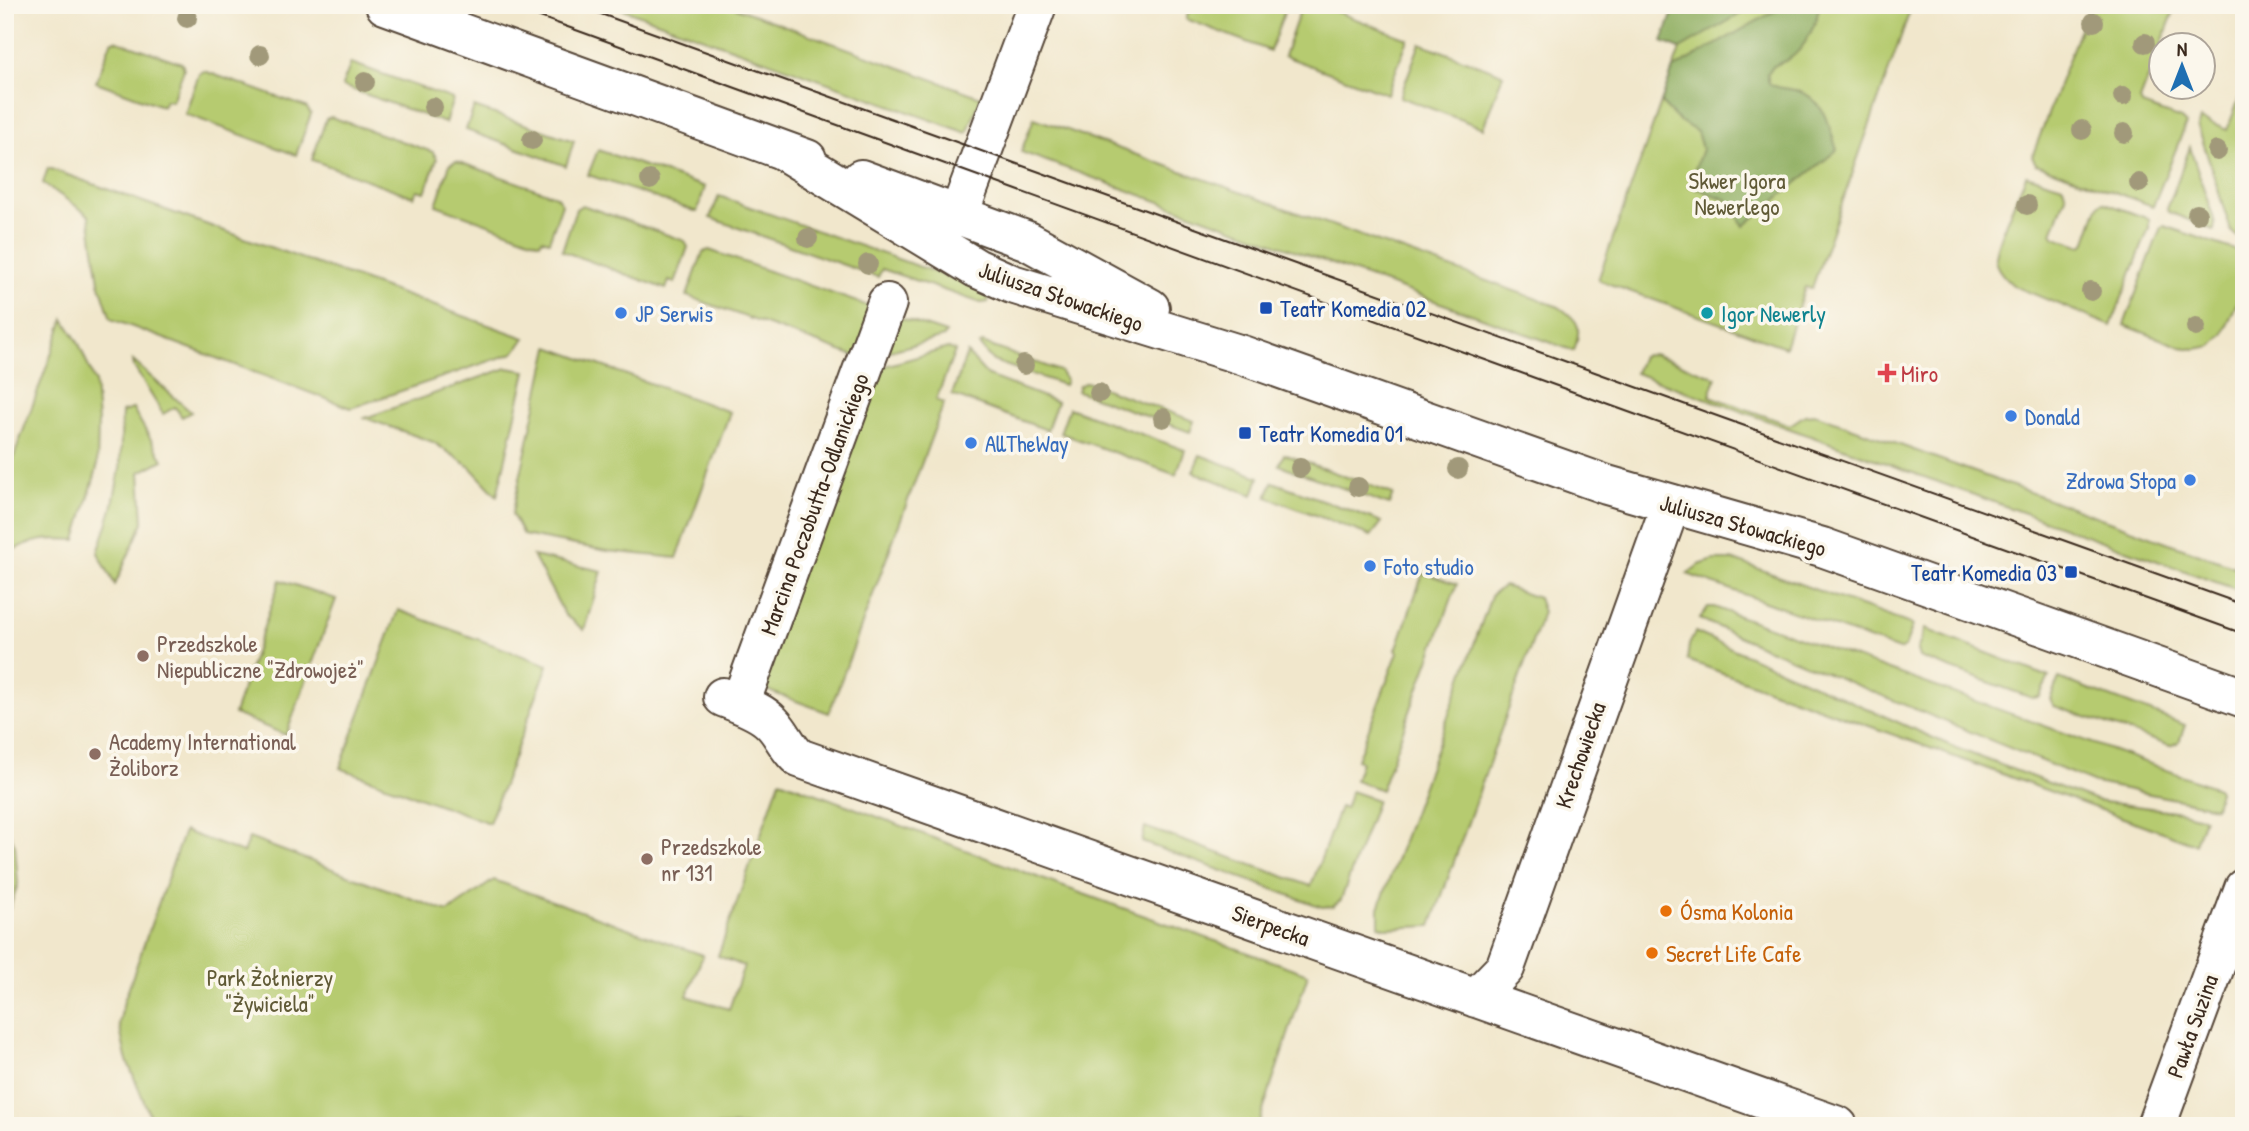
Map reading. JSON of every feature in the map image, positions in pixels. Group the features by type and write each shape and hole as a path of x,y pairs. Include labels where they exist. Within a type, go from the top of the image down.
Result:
{"street":[{"name":"Juliusza Słowackiego","path":"385,5 1028,241 1102,283 1242,355"},
{"path":"959,214 1037,5"},
{"name":"Juliusza Słowackiego","path":"782,150 988,273 1012,284 1242,355 1541,463 1822,547 2244,698"},
{"name":"Marcina Poczobutta-Odlanickiego","path":"731,701 887,303"},
{"name":"Krechowiecka","path":"1476,998 1506,968 1671,504"},
{"name":"Sierpecka","path":"731,701 761,714 772,722 790,750 799,758 1838,1126"},
{"name":"Pawła Suzina","path":"2156,1126 2244,888"}],"green space":[{"path":"612,5 728,5 981,97 967,133"},
{"path":"1191,5 1287,5 1270,51 1186,19"},
{"path":"1302,5 1319,5 1408,39 1387,94 1284,56"},
{"name":"Skwer Igora Newerlego","path":"1676,5 1912,5 1812,288 1805,287 1785,347 1598,280 1680,49 1662,42"},
{"path":"1676,5 1756,5 1680,49 1662,42"},
{"path":"1785,5 1819,5 1813,27 1805,42 1795,55 1770,70 1767,74 1769,83 1795,90 1813,99 1828,122 1837,150 1744,226 1726,199 1689,186 1702,149 1697,132 1678,120 1661,103 1673,69"},
{"path":"2089,5 2166,5 2174,11 2166,32 2148,32 2148,79 2140,100 2142,105 2181,119 2186,124 2153,206 2036,164 2032,157"},
{"path":"115,40 182,63 184,69 172,101 166,100 162,106 96,82 111,42"},
{"path":"1420,43 1503,74 1483,128 1400,97"},
{"path":"351,63 453,99 445,123 342,86"},
{"path":"204,71 306,107 311,114 296,155 185,114 199,74"},
{"path":"2244,86 2244,239 2231,231 2198,126 2200,119 2227,130"},
{"path":"474,107 574,141 566,166 466,130"},
{"path":"331,117 433,152 437,159 425,192 417,190 414,197 312,160 326,119"},
{"path":"1034,118 1559,307 1571,316 1577,325 1578,336 1574,351 1021,152"},
{"path":"2190,147 2215,223 2214,230 2167,209"},
{"path":"598,150 705,187 697,212 588,175"},
{"path":"456,161 556,196 562,204 549,241 542,239 540,243 436,205 450,164"},
{"path":"48,168 525,338 514,353 351,408 111,319 99,282 89,215 43,183"},
{"path":"2026,175 2063,186 2066,196 2052,233 2055,237 2082,246 2085,244 2099,204 2103,202 2149,219 2149,228 2111,326 2014,286 1997,267 1995,259 1999,242"},
{"path":"719,196 991,292 988,302 981,303 882,269 878,277 710,218"},
{"path":"582,205 685,241 688,247 675,283 669,281 666,289 562,251 576,209"},
{"path":"2161,227 2244,253 2244,286 2223,335 2212,346 2195,349 2181,347 2124,325"},
{"path":"709,250 874,308 857,357 687,296 703,252"},
{"path":"892,315 946,333 944,337 878,354"},
{"path":"64,319 79,344 95,382 97,468 76,540 40,541 5,554 5,481"},
{"path":"982,343 1060,371 1066,380 1064,385 993,361 979,345"},
{"path":"549,347 730,412 677,558 607,551 523,535 512,514"},
{"path":"948,348 955,351 936,400 944,403 829,713 771,692 760,681 874,369"},
{"path":"967,353 988,376 1057,402 1047,430 952,395"},
{"path":"1653,354 1716,377 1710,396 1790,425 1805,415 1815,414 2238,568 2238,590 1635,373 1642,356"},
{"path":"133,361 191,412 182,417 175,407 163,414"},
{"path":"507,368 526,371 497,496 470,467 433,442 365,418"},
{"path":"1086,382 1194,421 1190,432 1077,391 1079,386"},
{"path":"1069,408 1185,450 1176,475 1060,433"},
{"path":"133,409 163,460 140,472 143,522 115,585 98,553 112,509 120,469 122,412"},
{"path":"1284,454 1393,494 1389,505 1279,465"},
{"path":"1200,455 1259,477 1253,495 1193,472"},
{"path":"1273,482 1382,522 1371,536 1267,497"},
{"path":"533,556 602,571 584,630 565,615"},
{"path":"1714,560 1734,560 1913,625 1905,647 1899,650 1687,574 1699,565"},
{"path":"1423,573 1457,584 1381,790 1355,780 1361,762 1357,760 1398,652 1396,650"},
{"path":"280,580 336,599 286,735 234,714"},
{"path":"1504,586 1538,598 1543,612 1431,926 1379,926 1379,908 1492,594"},
{"path":"1708,607 2217,788 2219,791 2215,807 2095,783 1700,619"},
{"path":"398,610 548,665 489,823 340,768"},
{"path":"1925,629 2049,677 2039,697 2032,698 1919,657 1917,650"},
{"path":"1695,632 1956,748 2096,801 2182,812 2204,818 2195,844 1687,660 1689,645"},
{"path":"2059,678 2185,725 2179,742 2170,746 2054,706 2050,699"},
{"name":"Park Żołnierzy \"Żywiciela\"","path":"780,780 1061,886 1308,974 1258,1126 154,1126 126,1058 119,1024 124,1001 184,831 243,853 249,838 448,912 494,880 703,955 687,996 729,1009 744,966 718,956"},
{"path":"1351,791 1377,800 1341,900 1333,906 1322,907 1142,842 1145,827 1311,886 1340,807 1345,809"},
{"path":"5,825 15,845 18,884 5,921"}],"tram line":[{"path":"507,5 2244,634"},
{"path":"576,5 2244,605"}],"place":[{"name":"Teatr Komedia 02","path":"1266,308"},
{"name":"JP Serwis","path":"621,313"},
{"name":"Igor Newerly","path":"1707,313"},
{"name":"Miro","path":"1887,373"},
{"name":"Donald","path":"2011,416"},
{"name":"Teatr Komedia 01","path":"1245,433"},
{"name":"AllTheWay","path":"971,443"},
{"name":"Zdrowa Stopa","path":"2190,480"},
{"name":"Foto studio","path":"1370,566"},
{"name":"Teatr Komedia 03","path":"2071,572"},
{"name":"Przedszkole Niepubliczne \"Zdrowojeż\"","path":"143,656"},
{"name":"Academy International Żoliborz","path":"95,754"},
{"name":"Przedszkole nr 131","path":"647,859"},
{"name":"Ósma Kolonia","path":"1666,911"},
{"name":"Secret Life Cafe","path":"1652,953"}]}
